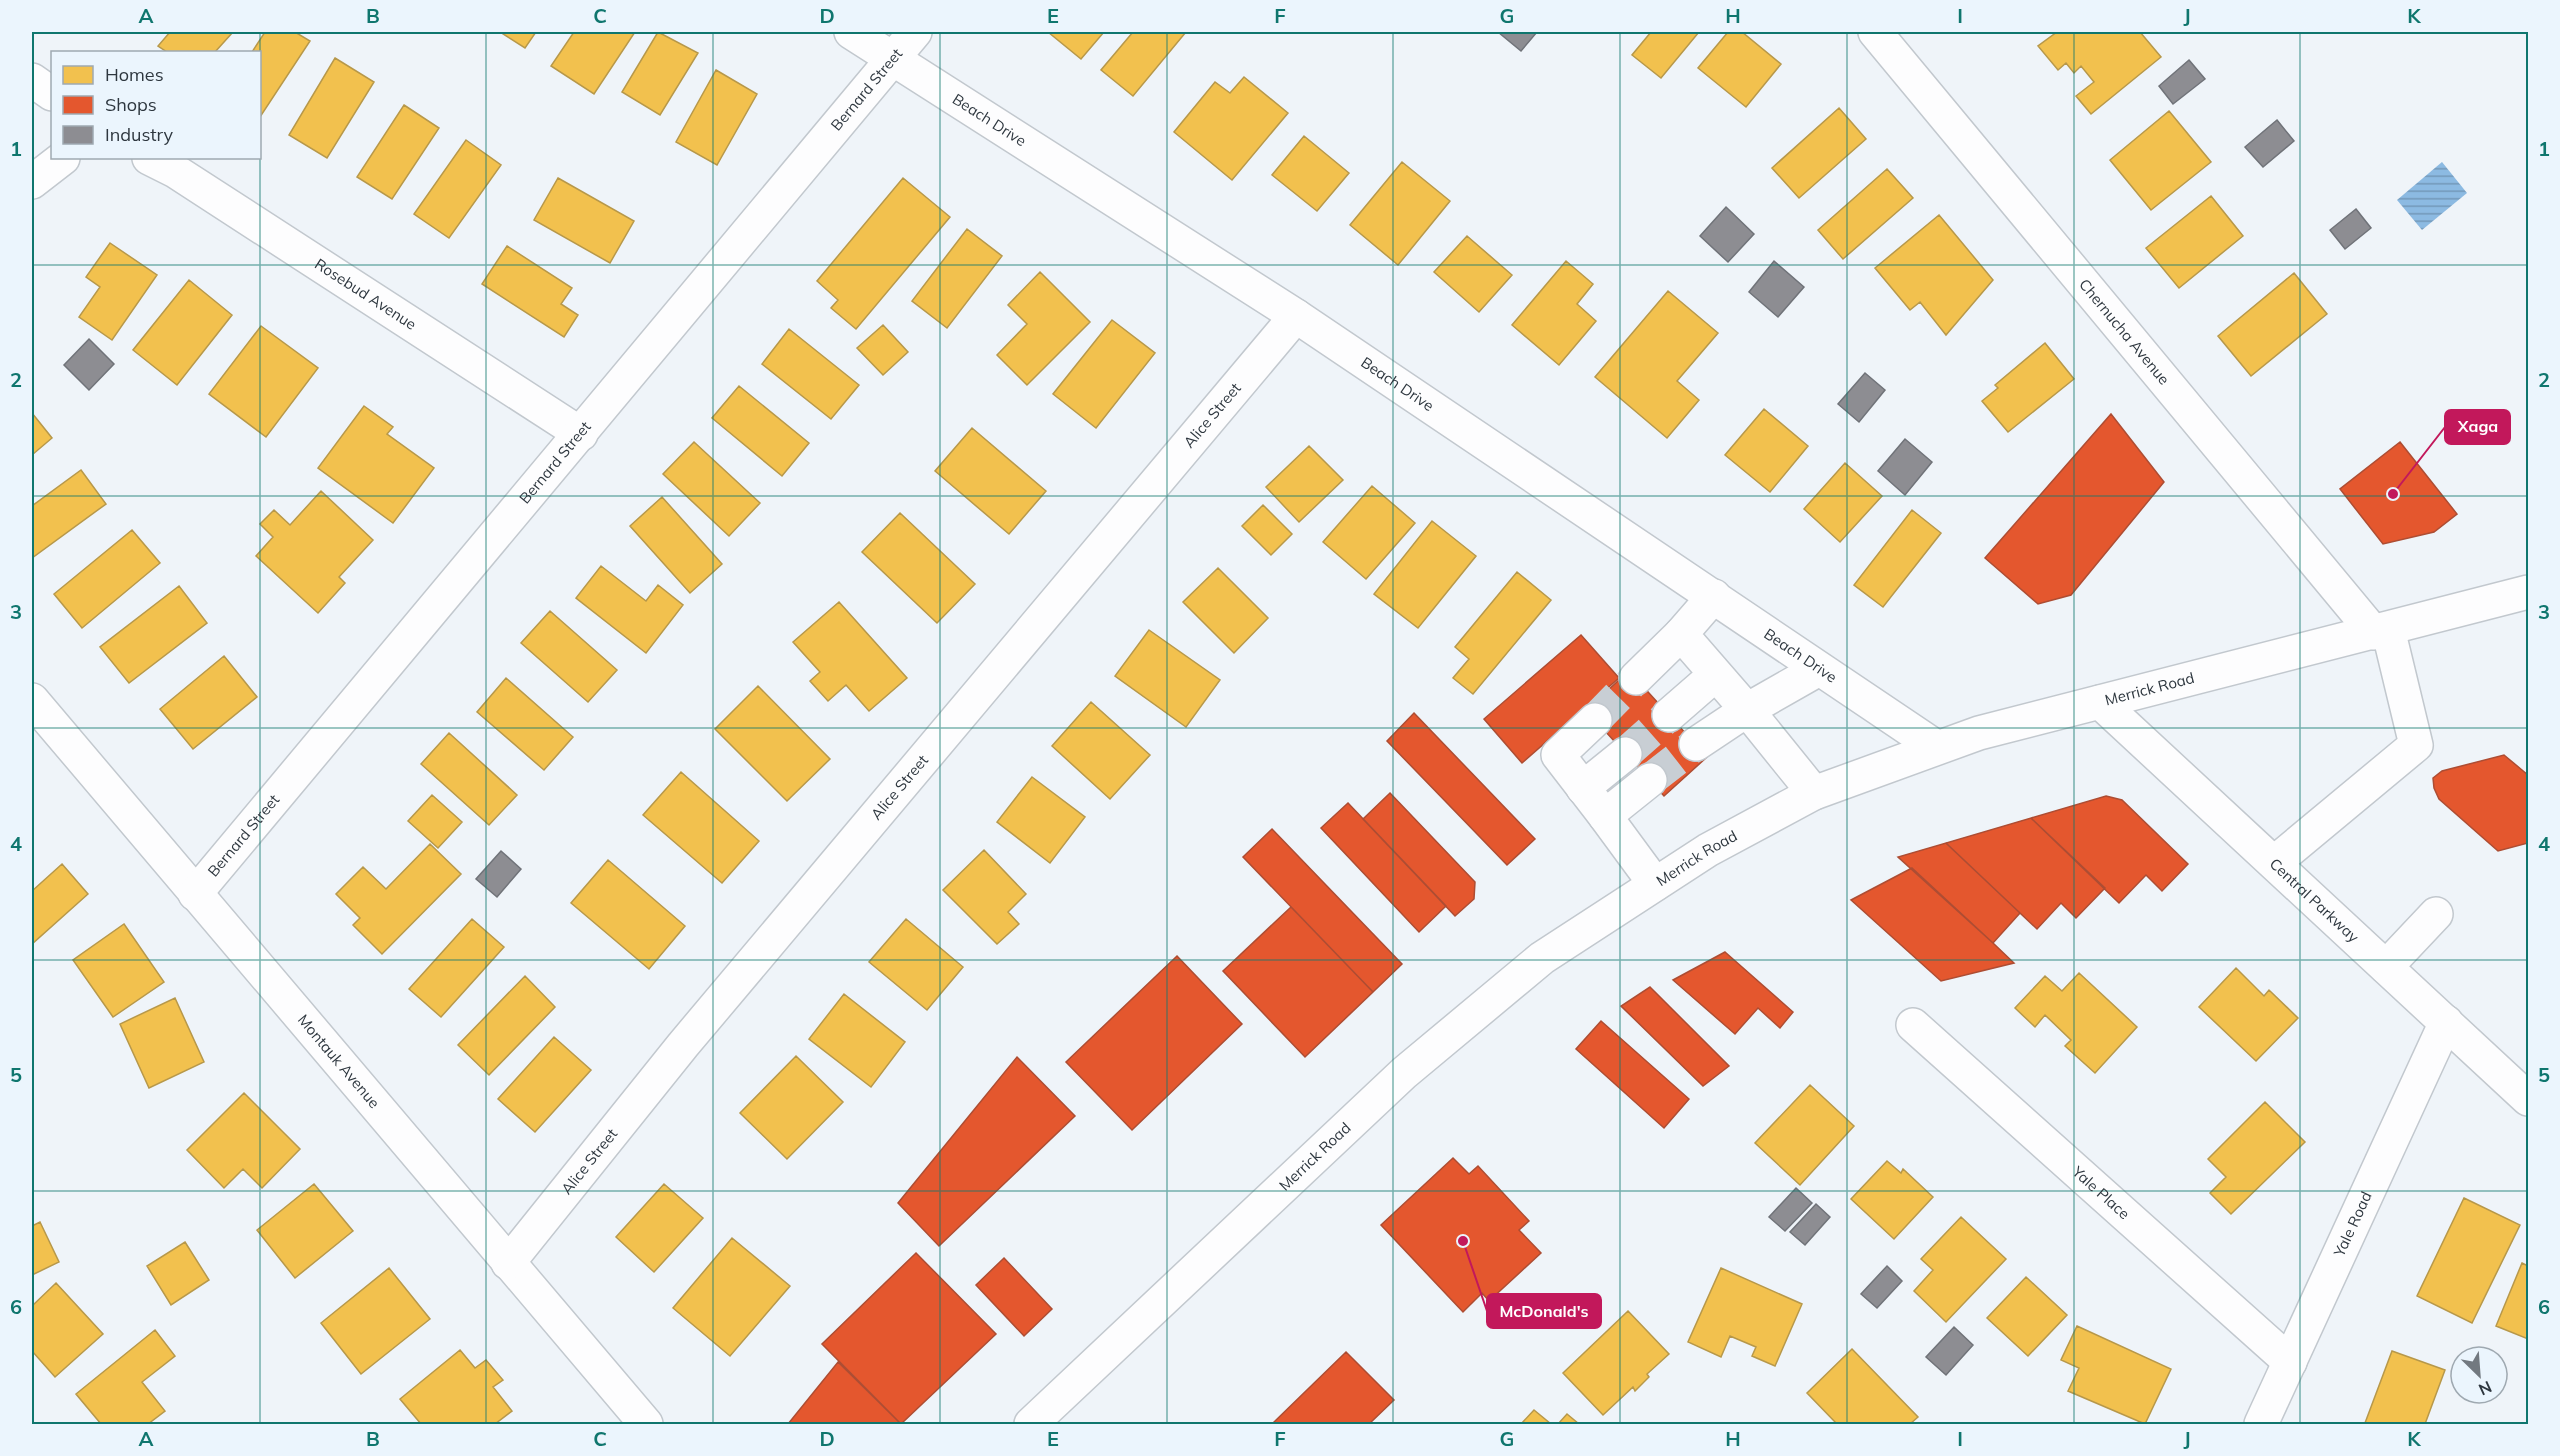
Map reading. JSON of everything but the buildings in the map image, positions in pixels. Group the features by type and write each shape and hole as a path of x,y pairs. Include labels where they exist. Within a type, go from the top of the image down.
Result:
{"street":[{"name":"Beach Drive","path":"851,32 1296,316 1936,747"},
{"name":"Bernard Street","path":"195,894 915,32"},
{"name":"Chernucha Avenue","path":"1875,32 2381,631"},
{"path":"32,80 51,93"},
{"path":"32,182 62,159"},
{"name":"Rosebud Avenue","path":"151,159 185,177 581,434"},
{"name":"Alice Street","path":"508,1263 683,1045 1296,316"},
{"name":"Merrick Road","path":"1031,1425 1404,1073 1542,957 1708,850 1814,793 1979,733 2529,592"},
{"path":"1636,678 1681,634 1714,596"},
{"path":"2274,863 2416,746 2381,631"},
{"path":"1681,634 1747,710 1814,793"},
{"path":"1696,744 1747,710 1819,669"},
{"path":"1669,714 1715,675"},
{"name":"Montauk Avenue","path":"32,700 646,1425"},
{"name":"Central Parkway","path":"2100,702 2529,1100"},
{"path":"1595,720 1558,755 1655,884"},
{"path":"1583,788 1625,754"},
{"path":"1605,816 1650,780"},
{"path":"2386,967 2436,914"},
{"name":"Yale Road","path":"2261,1425 2446,1022"},
{"name":"Yale Place","path":"1913,1025 2290,1362"}],"water":[{"path":"2442,162 2467,193 2422,230 2397,200"}],"tunnel":[{"path":"1595,720 1636,678"},
{"path":"1625,754 1669,715"},
{"path":"1650,780 1696,744"}],"place":[{"name":"Xaga","path":"2393,494"},
{"name":"McDonald's","path":"1463,1241"}]}
